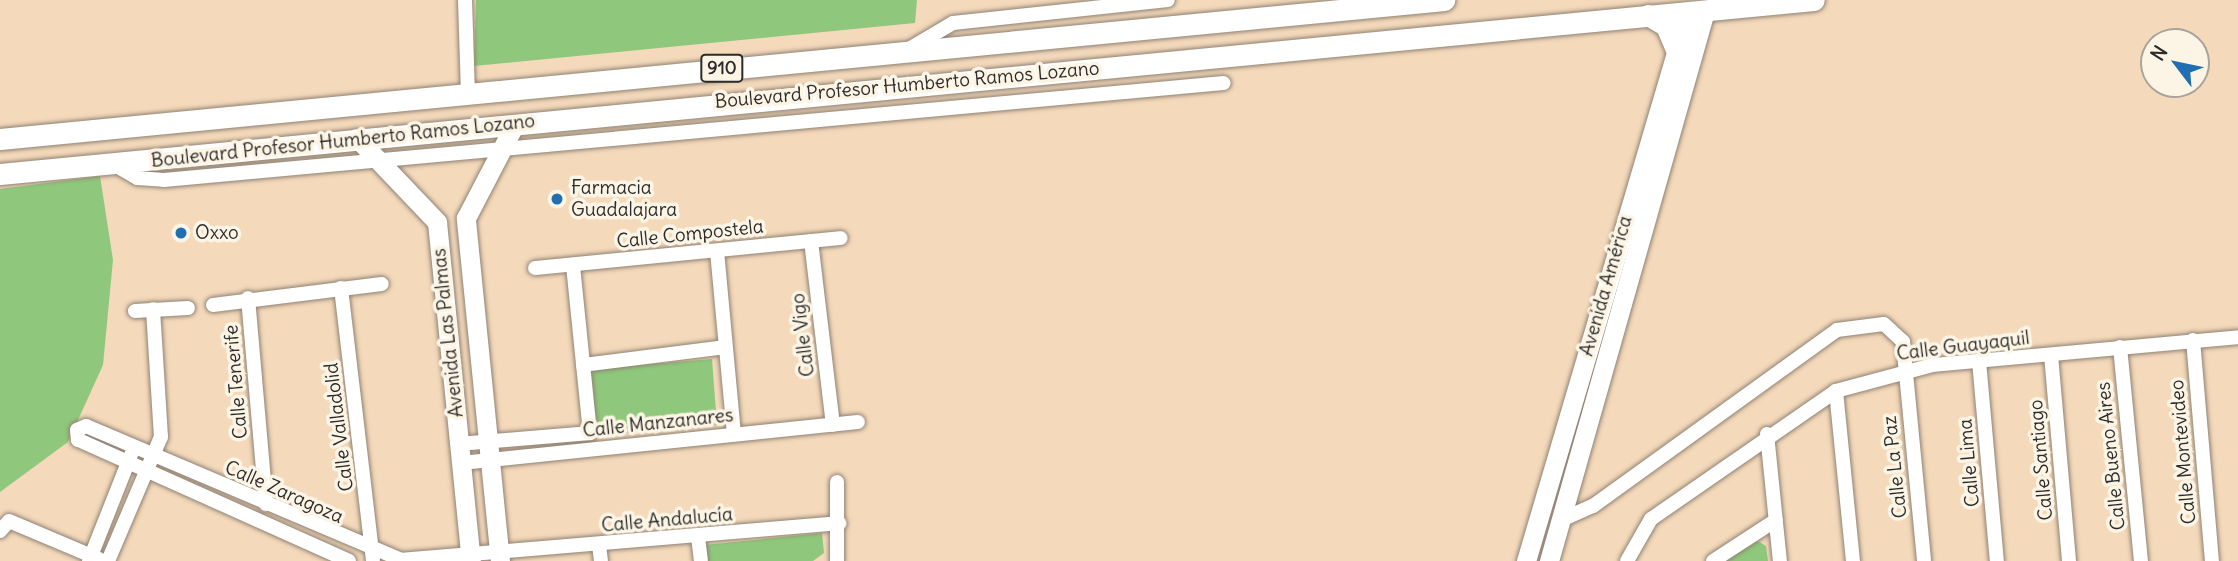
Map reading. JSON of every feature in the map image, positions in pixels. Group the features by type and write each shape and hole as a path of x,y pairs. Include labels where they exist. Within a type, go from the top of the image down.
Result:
{"main road":[{"name":"Boulevard Profesor Humberto Ramos Lozano","path":"0,139 908,49 1444,0"},
{"name":"Boulevard Profesor Humberto Ramos Lozano","path":"0,174 1648,15 1697,8 1814,0"},
{"name":"Avenida América","path":"1526,561 1676,49 1697,8"},
{"name":"Avenida América","path":"1552,552 1697,8"},
{"path":"1648,15 1666,26 1676,49"},
{"path":"437,222 466,218 523,123 553,110 635,102 643,92 641,76"},
{"path":"111,128 101,147 113,164"},
{"name":"Avenida Las Palmas","path":"357,138 376,162 437,222 470,558"},
{"name":"Avenida Las Palmas","path":"466,218 499,557"},
{"path":"1533,537 1552,552"}],"street":[{"path":"466,0 468,94"},
{"path":"908,49 953,23 1168,0"},
{"path":"113,164 151,181 1224,83"},
{"path":"706,104 708,129"},
{"name":"Calle Compostela","path":"536,268 841,238"},
{"name":"Calle Vigo","path":"811,242 833,425"},
{"path":"717,251 734,434"},
{"path":"573,265 583,365 725,347"},
{"path":"213,305 248,298 382,284"},
{"name":"Calle Valladolid","path":"341,289 373,557"},
{"name":"Calle Tenerife","path":"248,298 266,504"},
{"path":"135,311 188,308"},
{"path":"98,560 161,437 153,309"},
{"name":"Calle La Paz","path":"1561,520 1593,506 1837,330 1890,325 1903,342 1924,561"},
{"name":"Calle Guayaquil","path":"1627,561 1651,519 1767,434 1836,391 1904,370 2238,337"},
{"name":"Calle Montevideo","path":"2193,340 2212,561"},
{"name":"Calle Bueno Aires","path":"2120,347 2141,561"},
{"name":"Calle Santiago","path":"2051,355 2069,561"},
{"name":"Calle Lima","path":"1979,361 1997,561"},
{"name":"Calle Manzanares","path":"487,451 590,433 583,365"},
{"path":"1836,391 1853,561"},
{"name":"Calle Manzanares","path":"487,451 734,434 858,422"},
{"name":"Calle Zaragoza","path":"349,561 127,463 82,441 76,430 89,427 134,449 266,504 373,557 401,560 470,558"},
{"path":"1767,434 1780,561"},
{"path":"98,560 127,463 134,449"},
{"path":"460,454 487,451"},
{"path":"837,482 837,561"},
{"path":"1713,561 1776,520"},
{"name":"Calle Andalucía","path":"470,558 839,523"},
{"path":"5,526 98,560"},
{"path":"698,537 701,561"},
{"path":"599,545 601,561"}],"green space":[{"path":"476,0 917,0 915,23 474,66"},
{"path":"100,176 113,260 103,365 68,442 0,492 0,189"},
{"path":"712,359 717,425 597,436 591,369"},
{"path":"822,533 824,553 813,561 707,561 704,545"},
{"path":"1753,538 1766,546 1768,561 1722,561"}],"place":[{"name":"Farmacia Guadalajara","path":"557,199"},
{"name":"Oxxo","path":"181,233"}]}
